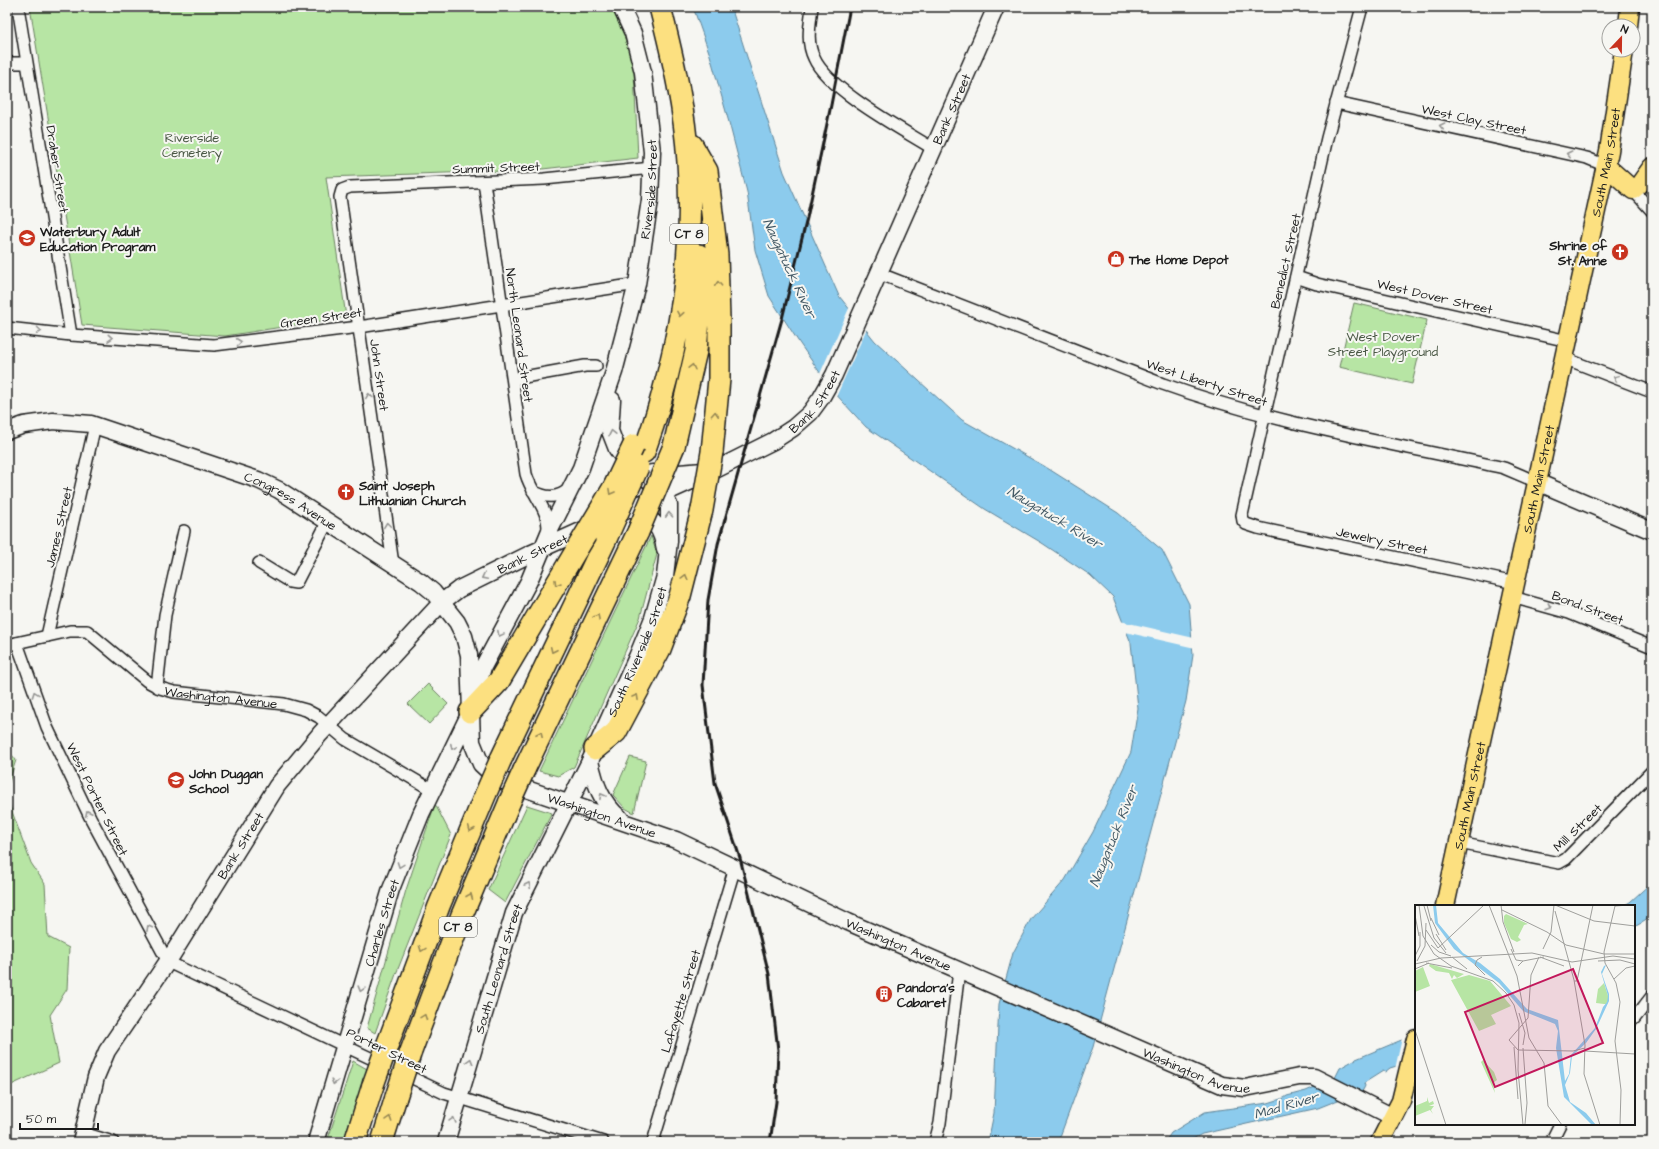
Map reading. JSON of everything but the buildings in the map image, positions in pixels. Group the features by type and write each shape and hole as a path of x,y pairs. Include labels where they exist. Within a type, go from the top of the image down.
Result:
{"highway":[{"name":"CT 8","path":"355,1142 388,1042 436,913 486,793 606,539 638,455 674,346 684,292 689,236 688,163 684,122 670,48 660,7"},
{"name":"CT 8","path":"382,1142 410,1054 462,915 524,770 638,532 674,446 696,351 700,300 699,246 690,123 678,58 664,7"},
{"path":"592,755 616,732 660,649 680,596 714,461 719,378 720,319 717,255 707,171 692,145"},
{"path":"470,712 499,681 614,487 638,455"}],"main road":[{"name":"Riverside Street","path":"546,542 587,454 614,372 637,284 647,229 652,168 649,117 643,72 633,33 621,7"},
{"name":"Bank Street","path":"82,1138 93,1088 103,1058 168,962 277,786 328,725 442,602 459,590 546,542 623,512 663,494 714,461 773,441 793,428 808,415 826,389 996,7"},
{"path":"1629,18 1630,7"},
{"name":"South Main Street","path":"1445,905 1606,166 1623,58"},
{"path":"1606,166 1633,190 1640,184 1652,167"},
{"name":"Riverside Street","path":"614,372 610,431 617,449 625,460 638,455 663,494"},
{"name":"Congress Avenue","path":"7,431 24,425 53,421 72,421 96,425 258,480 285,493 429,588 442,602 459,626 467,645 470,662 470,712"},
{"path":"638,455 654,473 667,474 714,461"},
{"path":"1537,482 1652,531"},
{"name":"South Riverside Street","path":"568,802 592,755 649,629 658,605 667,566 670,512 663,494"},
{"path":"623,512 634,512 645,515 654,521 660,530 664,541 667,566"},
{"path":"470,712 483,667 529,581 546,542"},
{"name":"Charles Street","path":"316,1142 391,889 410,839 470,712"},
{"name":"Washington Avenue","path":"470,712 471,735 474,748 481,764 490,774 504,782 568,802 676,840 848,922 1106,1035 1229,1086 1250,1087 1306,1076 1314,1077 1393,1117"},
{"path":"592,755 602,797 613,812 628,823"},
{"name":"South Leonard Street","path":"446,1142 514,913 568,802"},
{"path":"1380,1142 1400,1100 1415,1044"}],"street":[{"name":"Draher Street","path":"18,7 71,335"},
{"path":"812,7 809,32 810,46 813,57 821,70 862,104 932,148"},
{"name":"Benedict Street","path":"1244,523 1242,515 1296,277 1336,103 1362,7"},
{"path":"7,63 26,63"},
{"name":"West Clay Street","path":"1336,103 1587,158 1606,166"},
{"name":"Summit Street","path":"342,190 350,187 544,179 652,168"},
{"name":"North Leonard Street","path":"484,182 526,474 532,491 547,516 546,542"},
{"name":"John Street","path":"342,190 340,197 393,564"},
{"path":"1633,190 1652,212"},
{"name":"West Liberty Street","path":"878,273 1164,384 1210,400 1265,416 1504,468 1537,482"},
{"name":"West Dover Street","path":"1296,277 1317,284 1568,341"},
{"name":"Green Street","path":"7,328 71,335 214,345 359,326 637,284"},
{"path":"1564,358 1652,392"},
{"path":"513,379 585,366 596,366"},
{"name":"James Street","path":"47,636 96,425"},
{"path":"532,491 549,496 558,496 567,491 574,484"},
{"path":"259,563 290,582 296,583 328,521"},
{"name":"Jewelry Street","path":"1244,523 1258,528 1513,590"},
{"path":"157,687 164,615 184,531"},
{"name":"Bond Street","path":"1513,590 1652,647"},
{"name":"Washington Avenue","path":"12,644 76,630 87,631 142,678 157,687 174,692 295,706 313,713 345,739 432,790"},
{"name":"West Porter Street","path":"12,644 47,727 90,817 168,962"},
{"name":"Mill Street","path":"1459,843 1559,863 1566,859 1652,771"},
{"name":"Lafayette Street","path":"653,1142 735,867"},
{"name":"Porter Street","path":"168,962 459,1099 603,1142"},
{"path":"935,1142 940,1123 959,971"},
{"path":"1635,1018 1652,996"},
{"path":"1551,1142 1560,1125"},
{"path":"82,1138 113,1142"}],"green space":[{"name":"Riverside Cemetery","path":"30,7 611,7 624,33 634,72 638,158 534,170 326,177 346,317 225,336 82,325"},
{"name":"West Dover Street Playground","path":"1354,303 1427,320 1412,384 1339,367"},
{"path":"651,536 657,554 640,618 574,767 558,776 539,771"},
{"path":"428,684 448,704 429,724 408,704"},
{"path":"7,749 16,760 7,788"},
{"path":"630,757 646,761 634,813 625,808 613,795"},
{"path":"7,798 31,863 45,884 48,937 69,948 67,989 50,1015 59,1063 7,1087"},
{"path":"435,804 451,835 396,974 375,1033 367,1028 406,890"},
{"path":"527,805 552,813 505,903 488,890"},
{"path":"353,1061 367,1069 343,1142 327,1142"}],"water":[{"name":"Naugatuck River","path":"693,7 731,7 784,172 839,296 875,341 962,420 1044,466 1118,513 1162,550 1189,604 1193,655 1186,701 1093,1047 1058,1142 988,1142 994,1113 999,1004 1013,953 1031,919 1065,880 1093,832 1131,752 1138,708 1131,643 1113,597 1090,575 1042,543 985,509 866,427 832,390 800,344 769,296 755,250 747,192 730,126 710,55"},
{"path":"1652,882 1652,914 1645,921 1635,926 1635,905 1625,905"},
{"name":"Mad River","path":"1415,1034 1415,1060 1390,1068 1385,1072 1383,1071 1364,1083 1365,1086 1363,1090 1318,1108 1202,1134 1187,1142 1165,1142 1171,1133 1205,1112 1268,1103 1306,1091 1335,1078 1340,1068 1356,1059"}],"pier":[{"path":"850,306 867,328 836,397 819,376"},
{"path":"1120,621 1194,638 1195,648 1125,632"},
{"path":"1415,1032 1415,1061 1395,1069 1402,1038"}],"railway":[{"path":"770,1142 776,1102 778,1050 769,974 740,858 715,783 703,685 708,600 718,544 782,319 807,218 850,7"}],"place":[{"name":"Waterbury Adult Education Program","path":"27,238"},
{"name":"Shrine of St. Anne","path":"1620,252"},
{"name":"The Home Depot","path":"1116,259"},
{"name":"Saint Joseph Lithuanian Church","path":"346,492"},
{"name":"John Duggan School","path":"176,780"},
{"name":"Pandora's Cabaret","path":"884,994"}]}
